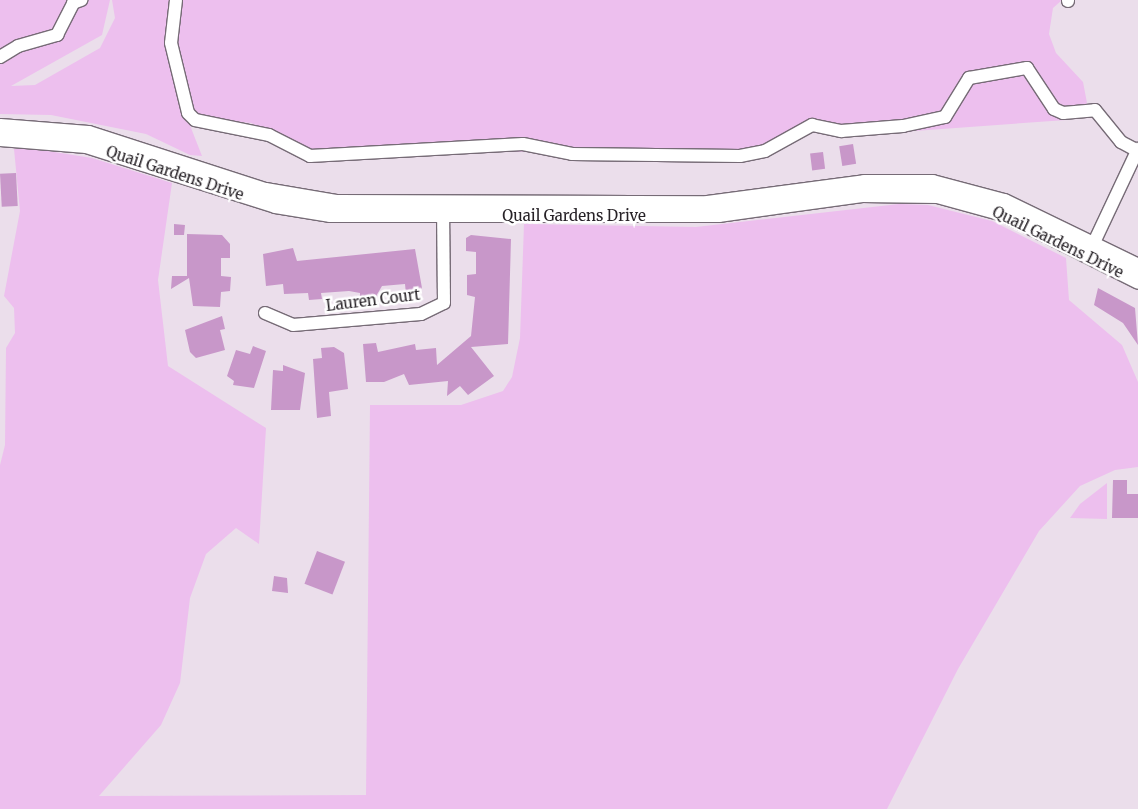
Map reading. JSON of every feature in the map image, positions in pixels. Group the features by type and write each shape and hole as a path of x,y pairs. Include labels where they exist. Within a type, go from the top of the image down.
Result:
{"main road":[{"name":"Quail Gardens Drive","path":"0,126 96,135 265,190 314,200 442,209"},
{"name":"Quail Gardens Drive","path":"0,138 86,145 305,211 442,209 718,214 862,194 909,192 984,206 1090,249 1138,266"},
{"name":"Quail Gardens Drive","path":"1090,249 1138,281"}],"street":[{"path":"0,57 18,46 57,34 73,3 81,0"},
{"path":"176,0 171,43 188,113 195,120 269,135 310,156 523,144 572,154 740,156 765,151 812,124 841,131 903,126 945,116 969,78 1027,68 1054,109 1063,113 1095,110 1121,142 1138,150 1090,249"},
{"name":"Lauren Court","path":"265,312 293,325 421,314 444,303 442,209"}],"shaded area":[{"path":"0,0 110,0 102,35 11,86 35,85 100,48 115,18 112,0 174,0 166,29 175,87 202,156 190,155 146,134 51,115 0,114"},
{"path":"181,0 1062,0 1053,8 1049,34 1056,53 1083,82 1087,103 1066,120 859,135 814,125 743,152 315,152 251,123 204,118 192,112 176,34"},
{"path":"29,148 92,158 172,183 158,280 168,366 266,428 259,544 236,528 206,554 190,598 180,683 161,725 99,796 366,795 370,405 461,405 503,391 512,377 520,338 524,224 696,227 899,204 928,205 992,221 1066,258 1069,300 1122,345 1138,382 1138,467 1115,470 1080,486 1039,531 958,669 887,809 0,809 0,465 5,445 6,348 15,333 14,308 4,296 20,211 14,149"},
{"path":"1107,483 1107,519 1070,518 1080,504"}],"building":[{"path":"853,144 856,164 842,166 839,146"},
{"path":"823,152 825,169 812,170 810,154"},
{"path":"16,173 18,206 2,207 0,174"},
{"path":"174,224 185,225 184,235 174,235"},
{"path":"187,234 222,235 230,244 230,258 221,258 221,276 231,277 230,291 221,292 220,307 193,306 189,278 171,289 172,276 187,276"},
{"path":"471,235 511,239 508,344 471,347 494,376 468,395 460,386 447,396 448,381 409,385 404,374 384,382 366,382 363,344 376,343 378,352 415,344 416,350 436,348 437,365 471,336 475,297 467,295 467,275 476,274 476,252 466,251 466,238"},
{"path":"293,248 297,261 415,249 422,288 419,293 406,294 405,284 382,286 375,298 360,299 360,293 349,291 321,293 322,299 309,300 308,293 284,294 283,284 266,286 263,254"},
{"path":"1098,288 1135,308 1138,345 1123,323 1094,305"},
{"path":"222,316 225,329 220,330 225,350 196,358 190,352 185,330"},
{"path":"253,346 266,351 254,388 233,385 234,381 227,376 236,350 250,354"},
{"path":"334,347 344,353 348,389 329,392 331,416 317,418 313,359 322,358 321,348"},
{"path":"283,365 305,373 300,410 271,410 273,370 283,371"},
{"path":"1113,480 1127,480 1127,494 1138,494 1138,518 1112,518"},
{"path":"317,551 345,562 332,594 304,584"},
{"path":"274,576 287,578 288,593 272,591"}]}
